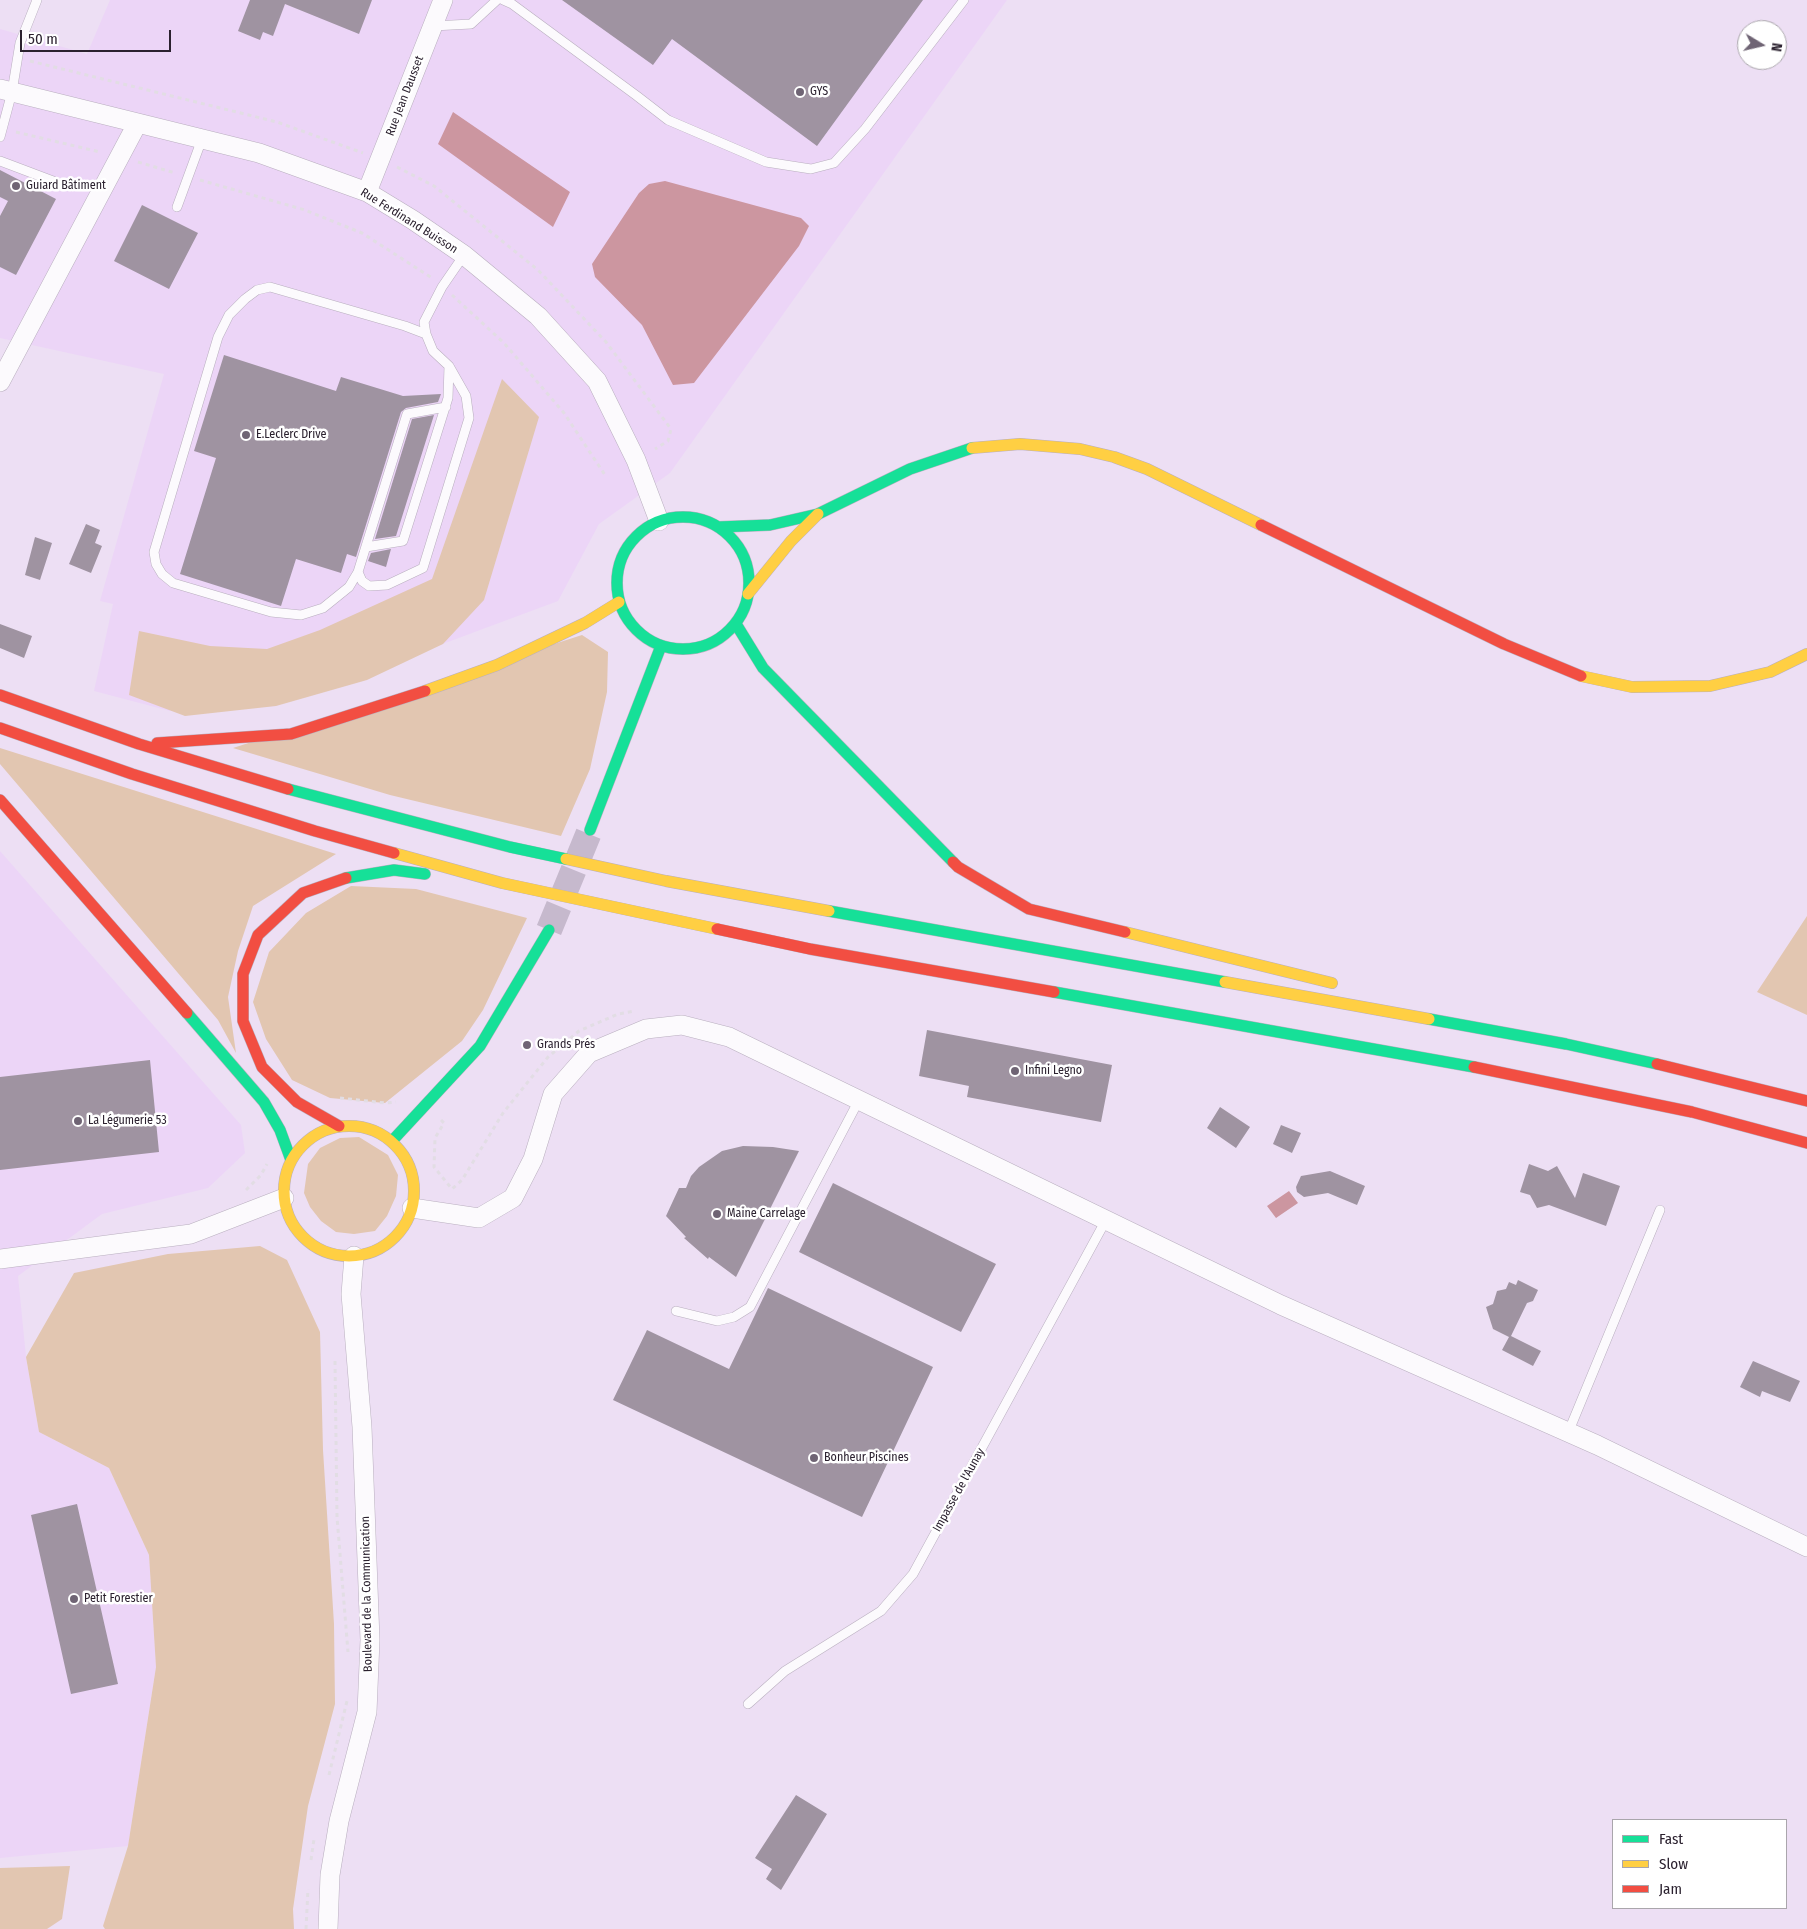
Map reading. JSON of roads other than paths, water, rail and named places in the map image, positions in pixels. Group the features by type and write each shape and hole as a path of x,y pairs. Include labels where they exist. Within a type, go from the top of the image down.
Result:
{"main road":[{"path":"718,527 770,525 818,514 910,470 952,453 980,446 1020,444 1080,449 1114,457 1147,469 1504,644 1575,675 1632,687 1710,686 1770,672 1807,654"},
{"path":"748,594 792,541 818,514"},
{"path":"679,517 699,519 718,527 734,540 744,558 749,580 746,603 736,624 721,638 702,647 681,650 661,646 642,637 628,621 619,602 616,583 620,563 628,545 642,531 659,521 679,517"},
{"path":"139,744 291,734 410,697 497,665 585,623 619,602"},
{"path":"736,624 763,668 958,867 1029,908 1345,986"},
{"path":"590,830 661,646"},
{"path":"0,695 139,744 342,804 510,847 666,881 1408,1014 1700,1073"},
{"path":"0,728 132,774 315,831 502,883 810,948 1347,1043 1557,1084 1702,1115 1807,1143"},
{"path":"0,800 264,1102 280,1130 291,1160"},
{"path":"340,1126 297,1102 262,1067 243,1021 243,974 258,935 303,893 347,878 394,870 502,883"},
{"path":"392,1141 480,1046 549,930"},
{"path":"1431,1008 1807,1101"},
{"path":"340,1126 358,1126 376,1131 392,1141 404,1155 412,1172 415,1190 412,1208 404,1226 391,1241 374,1252 354,1256 328,1252 316,1247 300,1234 289,1217 284,1198 285,1178 291,1160 304,1144 320,1132 340,1126"}],"street":[{"name":"Rue Jean Dausset","path":"368,192 443,0"},
{"name":"Rue Ferdinand Buisson","path":"6,91 259,153 368,192 464,255 538,316 596,381 636,460 659,521"},
{"path":"0,382 137,124"},
{"path":"412,1208 479,1218 513,1198 533,1159 553,1094 589,1054 646,1029 682,1025 729,1037 1281,1305 1597,1445 1807,1547"},
{"path":"0,1259 191,1234 284,1198"},
{"name":"Boulevard de la Communication","path":"328,1929 330,1875 339,1821 367,1712 370,1640 362,1427 352,1294 354,1256"}],"lane":[{"path":"1,133 6,91 20,44 37,0"},
{"path":"433,26 471,24 497,0"},
{"path":"503,0 512,4 668,120 766,162 811,169 834,163 865,129 964,0"},
{"path":"177,207 202,139"},
{"path":"0,161 52,181"},
{"path":"358,572 362,581 369,586 387,585 423,568 469,418 466,396 449,366 433,351 426,334 424,322 442,287 464,255"},
{"path":"426,334 405,326 270,287 257,290 245,299 230,315 218,337 154,552 156,564 162,574 173,583 271,612 301,615 323,608 345,591 358,572 407,414 446,407"},
{"path":"366,547 403,541 446,407 449,366"},
{"path":"676,1311 717,1321 734,1317 750,1307 859,1100"},
{"path":"1568,1433 1660,1210"},
{"name":"Impasse de l'Aunay","path":"748,1704 785,1671 881,1611 913,1574 1106,1220"}],"tunnel":[{"path":"549,930 590,830"}],"place":[{"name":"GYS","path":"800,92"},
{"name":"Guiard Bâtiment","path":"16,186"},
{"name":"E.Leclerc Drive","path":"246,435"},
{"name":"Grands Prés","path":"527,1045"},
{"name":"Infini Legno","path":"1015,1071"},
{"name":"La Légumerie 53","path":"78,1121"},
{"name":"Maine Carrelage","path":"717,1214"},
{"name":"Bonheur Piscines","path":"814,1458"},
{"name":"Petit Forestier","path":"74,1599"}]}
